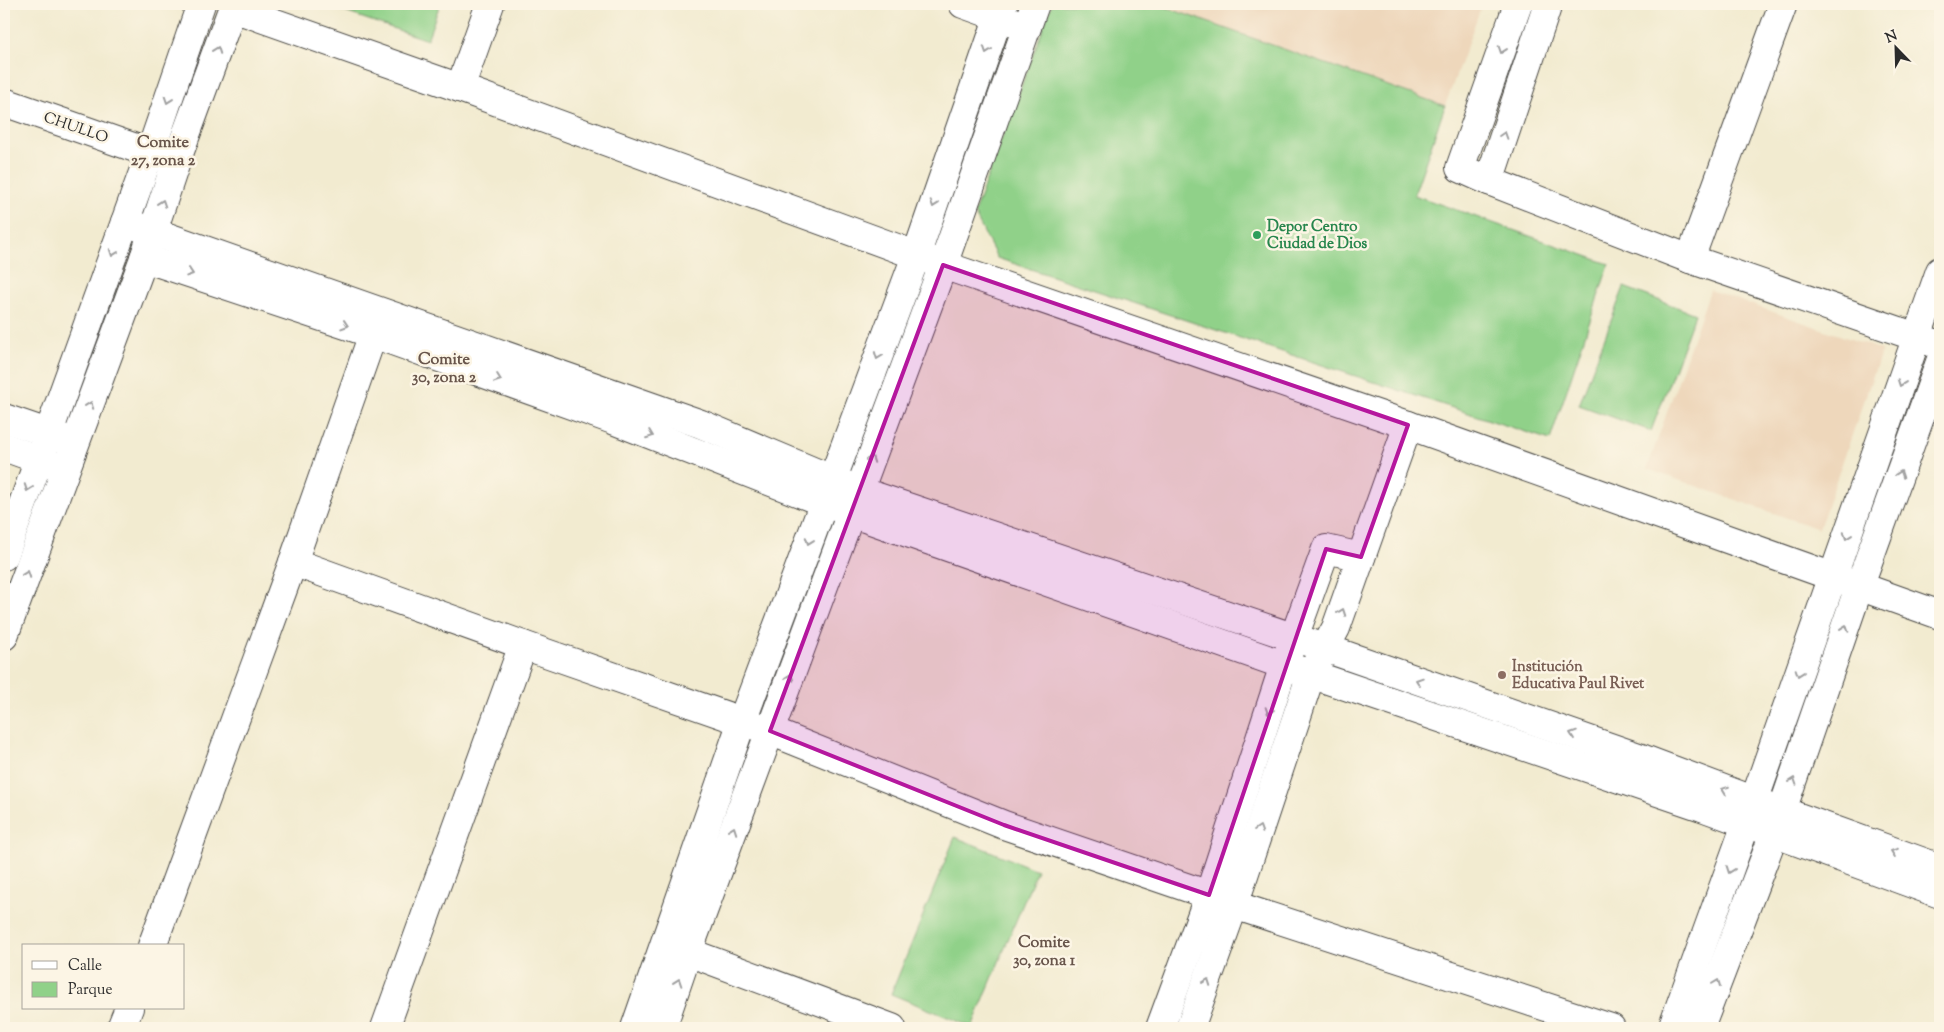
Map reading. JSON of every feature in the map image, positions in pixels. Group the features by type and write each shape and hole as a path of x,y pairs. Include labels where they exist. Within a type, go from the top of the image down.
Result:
{"street":[{"path":"4,556 150,153 201,4"},
{"path":"460,88 490,4"},
{"path":"662,1028 688,952 943,265 1031,15 963,4"},
{"path":"1518,4 1460,168 1488,181 1690,259 1929,341"},
{"path":"1488,181 1548,4"},
{"path":"1690,259 1783,4"},
{"path":"4,636 144,258 176,162 233,6 916,256 1408,425 1940,616"},
{"path":"634,1028 742,721 916,256 1000,10"},
{"name":"CHULLO","path":"4,102 176,162"},
{"path":"125,222 701,424 828,491"},
{"path":"144,258 373,334 613,420 828,491 1284,665 1702,807 1751,813"},
{"path":"1672,1028 1751,813 1832,578 1929,341 1940,271"},
{"path":"153,944 293,562 373,334"},
{"path":"1700,1028 1778,823 1859,587 1940,362"},
{"path":"4,418 76,443"},
{"path":"1160,1028 1222,900 1311,674 1336,628 1408,425"},
{"path":"4,447 66,470"},
{"path":"855,502 1325,648 1644,759 1751,813 1940,894"},
{"path":"1190,1028 1284,665 1326,549 1361,557"},
{"path":"293,562 770,731 1004,825 1222,900 1611,1028"},
{"path":"386,1028 523,645"},
{"path":"1778,823 1940,868"},
{"path":"688,952 892,1028"},
{"path":"121,1028 128,1010"}],"highlighted area":[{"path":"943,265 1408,425 1361,557 1326,549 1209,895 1004,825 770,731"}],"shaded area":[{"path":"1156,4 1482,4 1445,106"},
{"path":"1710,290 1882,350 1819,529 1647,469"}],"green space":[{"path":"322,4 440,4 427,40"},
{"name":"Depor Centro Ciudad de Dios","path":"1052,4 1156,4 1445,106 1414,195 1609,264 1550,440 997,258 974,213"},
{"path":"1624,287 1695,314 1651,431 1579,405"},
{"path":"955,837 1037,870 972,1027 891,994"}],"place":[{"name":"Depor Centro Ciudad de Dios","path":"1257,235"},
{"name":"Institución Educativa Paul Rivet","path":"1502,675"}],"district":[{"name":"Comite 27, zona 2","path":"163,150"},
{"name":"Comite 30, zona 2","path":"444,367"},
{"name":"Comite 30, zona 1","path":"1044,950"}]}
